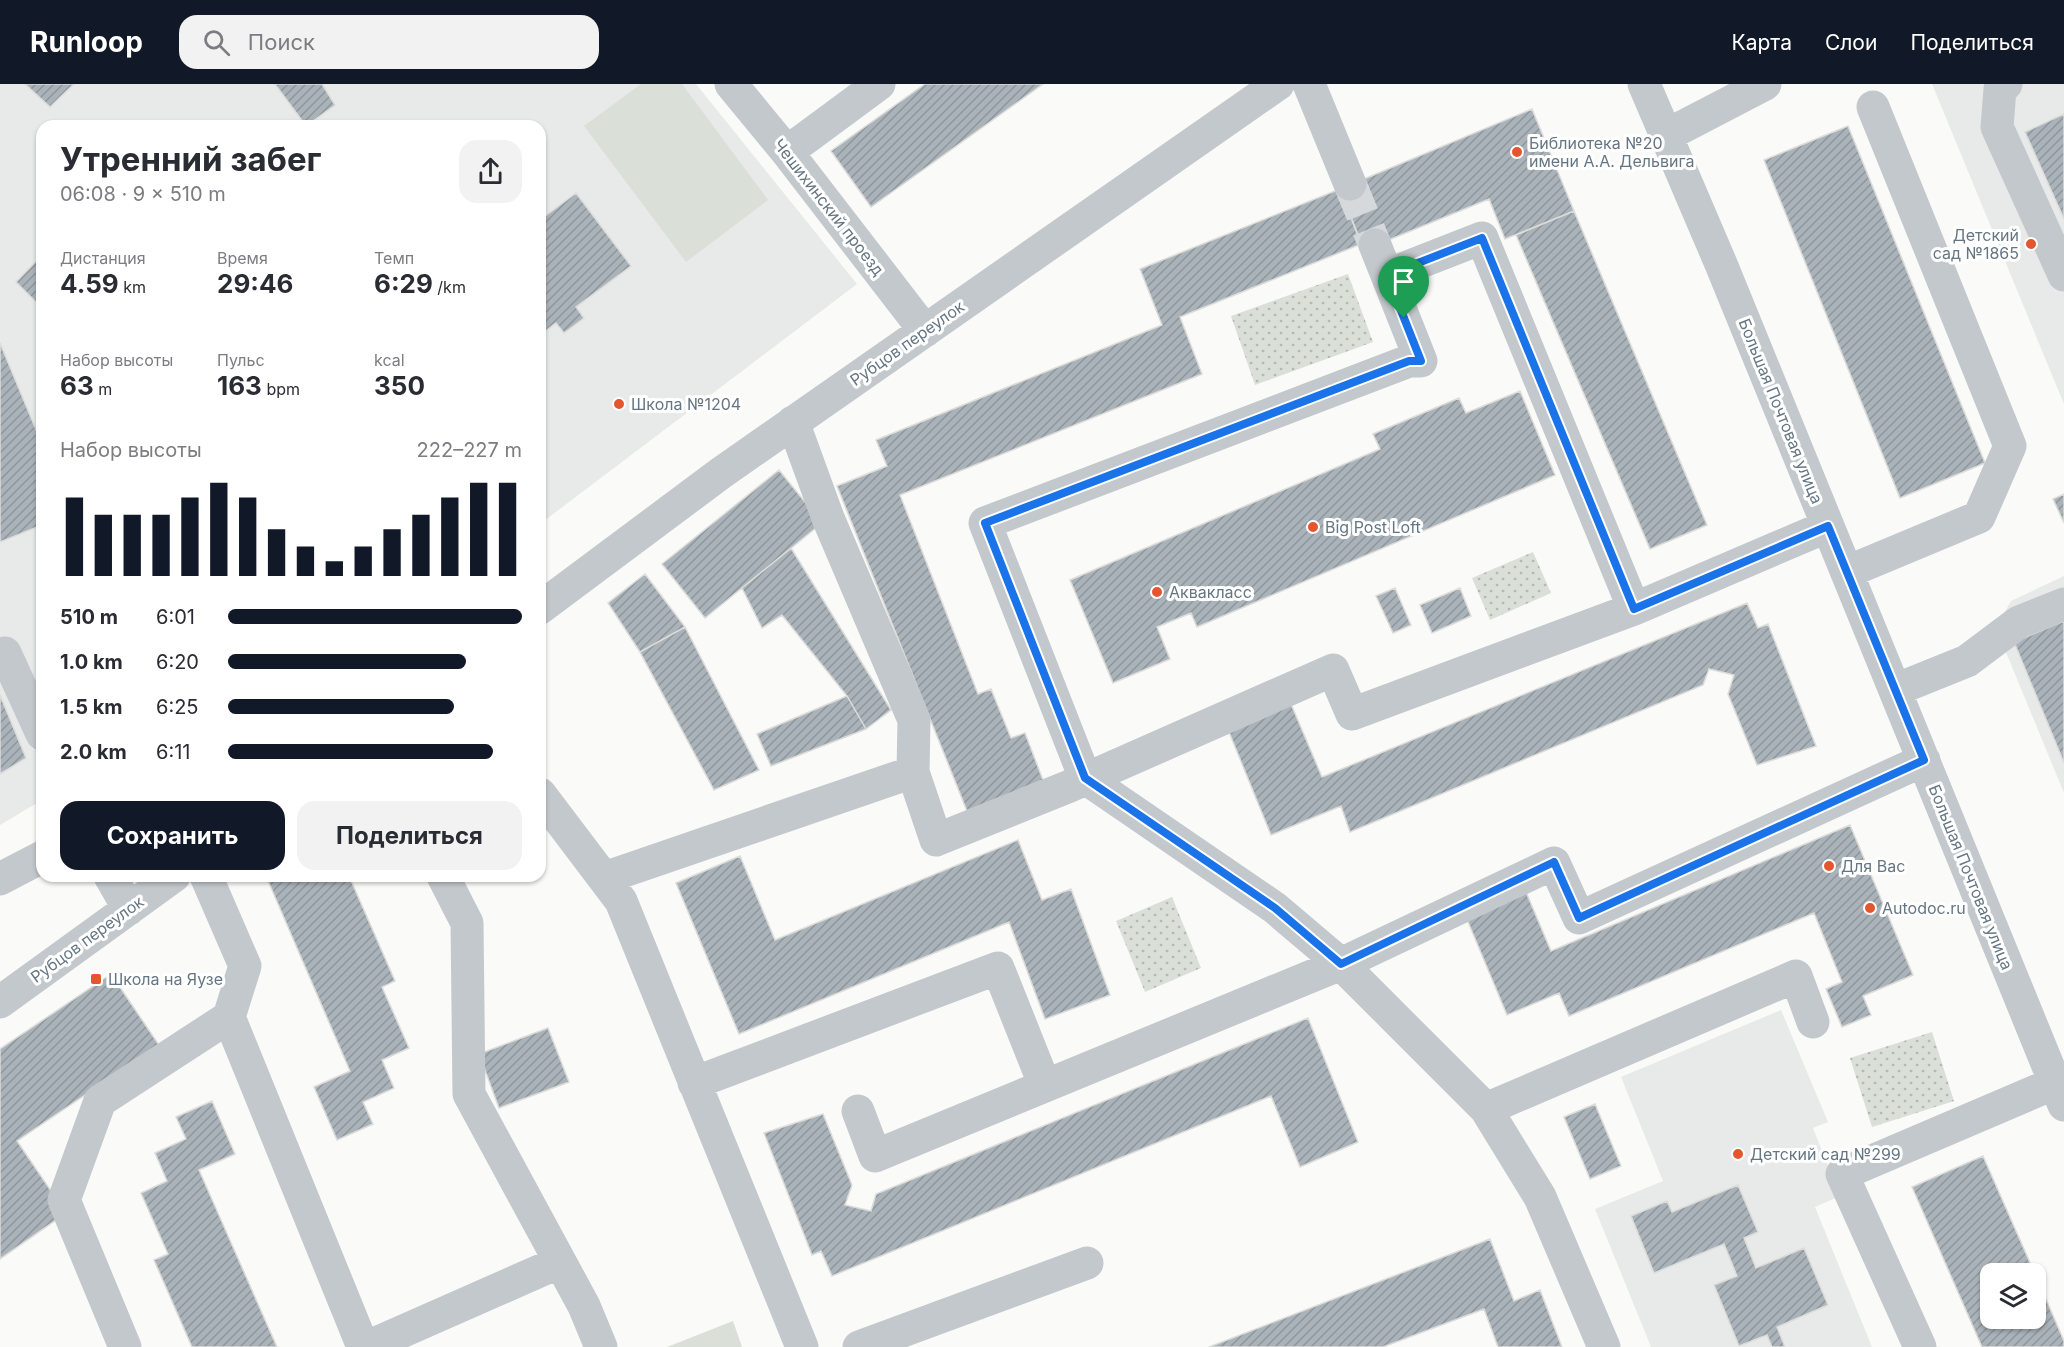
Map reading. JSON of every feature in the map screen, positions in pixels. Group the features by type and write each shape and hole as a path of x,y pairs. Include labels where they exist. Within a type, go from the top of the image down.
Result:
{"street":[{"name":"Чешихинский проезд","path":"731,84 787,152 925,331"},
{"path":"787,152 879,84"},
{"name":"Рубцов переулок","path":"546,604 721,473 1278,84"},
{"path":"1309,84 1350,184"},
{"name":"Большая Почтовая улица","path":"1644,84 1667,135 2060,1094"},
{"path":"1667,135 1765,84"},
{"path":"2006,84 2000,89 1997,127 2064,275"},
{"path":"1846,572 1980,517 2010,446 1873,107"},
{"path":"1604,1347 1540,1197 1486,1109 1341,964 1275,908 1085,778 985,523 1409,361 1421,361 1381,260 1482,238 1634,609"},
{"path":"793,422 828,518 914,720 914,772 936,840 1333,670 1352,714 1634,609 1828,526"},
{"path":"1895,690 1967,661 2019,622 2064,604"},
{"path":"5,653 36,721"},
{"path":"858,1111 874,1156 1341,964 1554,862 1579,918 1924,760"},
{"path":"604,878 914,772"},
{"path":"546,802 621,901 802,1347"},
{"path":"0,879 36,859"},
{"path":"113,882 129,909"},
{"name":"Рубцов переулок","path":"0,1002 166,882"},
{"path":"125,1347 64,1200 100,1101 229,1017 245,966 209,882"},
{"path":"446,882 467,923 469,1094 584,1306 601,1347"},
{"path":"694,1083 998,968 1044,1086"},
{"path":"1486,1109 1796,976 1813,1022"},
{"path":"229,1017 365,1347 560,1262"},
{"path":"1920,1347 1842,1174 2060,1094"},
{"path":"859,1347 1087,1263"}],"shaded area":[{"name":"Школа №1204","path":"0,84 696,84 857,284 546,519 546,120 36,120 36,804 0,825"},
{"path":"641,84 682,84 768,200 686,262 584,126"},
{"name":"Детский сад №1865","path":"1932,84 2064,84 2064,404"},
{"path":"1348,274 1373,342 1255,385 1231,316"},
{"path":"1533,552 1551,593 1490,620 1472,578"},
{"path":"2064,576 2064,793 1996,628 2011,601"},
{"path":"1172,897 1201,968 1145,992 1116,921"},
{"name":"Детский сад №299","path":"1781,1010 1828,1122 1813,1128 1840,1196 1815,1207 1872,1347 1651,1347 1595,1209 1663,1181 1621,1077"},
{"path":"1932,1032 1954,1101 1872,1127 1850,1058"},
{"path":"733,1321 742,1347 667,1347"}],"building":[{"path":"25,84 74,84 50,107"},
{"path":"275,84 322,84 335,105 314,120 302,120"},
{"path":"925,84 1043,84 871,207 831,151"},
{"path":"1532,109 1574,211 1505,239 1489,199 1364,250 1340,189"},
{"path":"2064,114 2064,219 2025,132"},
{"path":"1848,126 1985,463 1900,498 1764,160"},
{"path":"1340,189 1361,244 1180,317 1202,374 900,495 978,694 991,689 1011,738 1025,733 1043,780 967,811 837,486 887,466 876,440 1162,325 1140,269"},
{"path":"576,193 631,266 576,307 584,318 564,333 556,323 546,330 546,216"},
{"path":"1574,211 1707,525 1650,549 1516,235"},
{"path":"36,261 36,302 16,282"},
{"path":"0,343 36,430 36,527 0,542"},
{"name":"Big Post Loft","path":"1520,391 1555,475 1197,627 1191,613 1157,627 1170,659 1113,683 1070,580 1380,449 1373,434 1459,398 1466,413"},
{"path":"779,470 822,523 705,618 662,564"},
{"path":"2064,494 2064,523 2053,499"},
{"path":"791,548 891,710 866,729 847,696 782,615 762,628 742,588"},
{"path":"645,574 685,627 640,652 608,603"},
{"path":"1395,588 1411,625 1393,633 1376,596"},
{"path":"1460,588 1471,616 1432,633 1420,605"},
{"path":"1747,603 1758,628 1768,624 1816,746 1757,765 1728,694 1734,675 1709,669 1703,685 1350,832 1341,806 1271,835 1229,732 1291,704 1322,777"},
{"path":"2064,621 2064,763 2014,642"},
{"path":"685,627 759,770 714,790 640,652"},
{"path":"0,695 26,758 0,774"},
{"path":"847,696 866,729 771,766 757,734"},
{"path":"1850,825 1913,975 1863,996 1871,1015 1842,1027 1826,989 1842,982 1814,913 1569,1016 1559,993 1507,1015 1466,917 1526,892 1551,951"},
{"path":"1018,840 1042,900 1071,889 1110,995 1045,1019 1009,922 739,1034 676,883 740,856 775,940"},
{"path":"269,882 352,882 395,981 382,987 409,1048 382,1060 394,1088 363,1102 373,1124 337,1140 314,1087 350,1071"},
{"path":"111,974 159,1045 17,1141 66,1213 0,1259 0,1049"},
{"path":"1308,1018 1358,1142 1300,1167 1271,1096 832,1276 821,1251 812,1255 764,1133 823,1114 852,1185 845,1205 871,1211 876,1194"},
{"path":"548,1028 569,1082 499,1108 479,1054"},
{"path":"212,1101 235,1154 199,1170 277,1347 192,1347 154,1260 168,1254 141,1193 167,1181 155,1153 186,1139 176,1117"},
{"path":"1595,1104 1621,1166 1590,1179 1564,1117"},
{"path":"1983,1156 2030,1263 1980,1263 1980,1329 2046,1329 2046,1299 2064,1341 2064,1347 1982,1347 1912,1187"},
{"path":"1738,1185 1758,1232 1744,1238 1756,1268 1804,1248 1828,1305 1777,1327 1785,1347 1772,1347 1767,1335 1739,1346 1714,1285 1737,1276 1724,1244 1654,1273 1631,1216 1667,1201 1672,1212"},
{"path":"1490,1239 1514,1301 1540,1290 1562,1347 1498,1347 1484,1309 1383,1347 1209,1347"}],"tunnel":[{"path":"1350,184 1375,245"}],"place":[{"name":"Библиотека №20 имени А.А. Дельвига","path":"1517,152"},
{"name":"Детский сад №1865","path":"2031,244"},
{"name":"Школа №1204","path":"619,404"},
{"name":"Big Post Loft","path":"1313,527"},
{"name":"Аквакласс","path":"1157,592"},
{"name":"Для Вас","path":"1829,866"},
{"name":"Autodoc.ru","path":"1870,908"},
{"name":"Школа на Яузе","path":"96,979"},
{"name":"Детский сад №299","path":"1738,1154"}],"route":[{"path":"1482,238 1634,609 1828,526 1924,760 1579,918 1554,862 1341,964 1275,908 1085,778 985,523 1409,361 1421,361 1404,318 1387,275 1482,238"}]}
